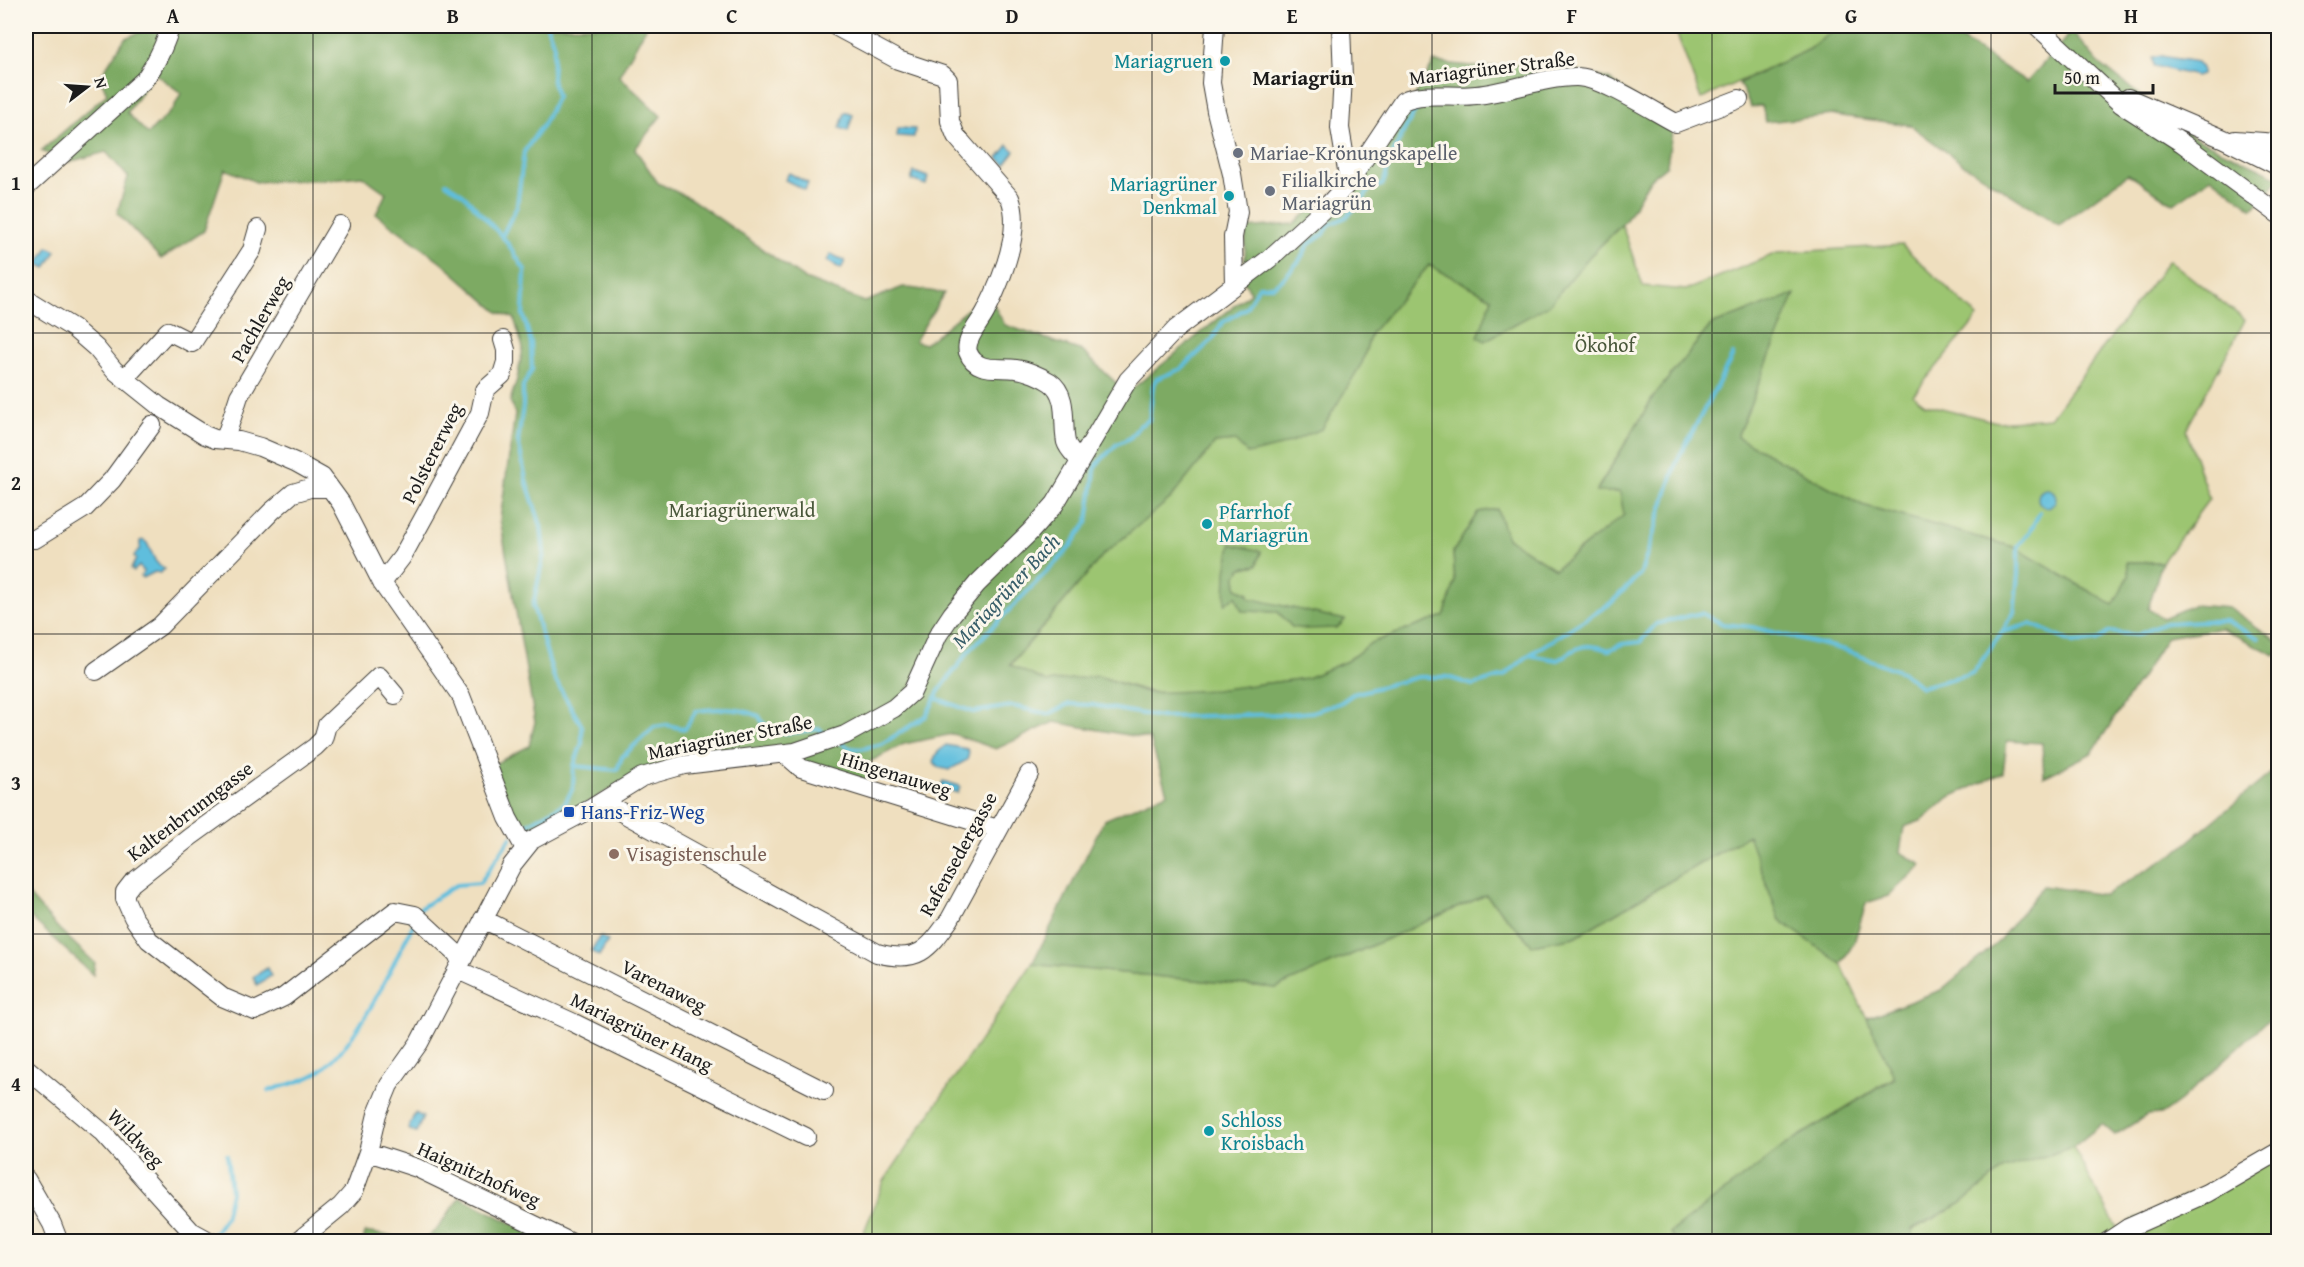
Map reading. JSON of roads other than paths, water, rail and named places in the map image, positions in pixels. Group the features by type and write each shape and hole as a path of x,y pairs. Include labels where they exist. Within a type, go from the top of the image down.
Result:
{"street":[{"path":"26,187 144,80 156,64 171,26"},
{"path":"835,26 869,34 898,60 943,75 948,80 950,121 956,136 1010,198 1014,208 1015,222 1005,267 988,308 968,342 969,353 976,362 987,369 1018,369 1052,383 1062,399 1066,445 1080,461"},
{"path":"1215,26 1211,83 1215,111 1232,174 1238,212 1233,237 1234,284"},
{"path":"1341,26 1344,78 1340,128 1349,182"},
{"path":"2037,26 2121,104 2182,143 2278,214"},
{"name":"Mariagrüner Straße","path":"297,1242 348,1199 361,1174 377,1114 389,1085 419,1043 460,967 512,865 519,839 537,837 603,802 642,777 684,765 785,753 816,745 844,735 894,708 912,692 938,635 952,614 977,584 1031,531 1054,504 1128,380 1176,329 1293,238 1349,182 1403,102 1413,97 1477,95 1549,80 1578,77 1600,83 1676,123 1739,99"},
{"path":"2107,90 2224,139 2278,166"},
{"path":"2224,139 2278,143"},
{"name":"Pachlerweg","path":"225,439 240,396 340,225"},
{"path":"125,378 168,331 192,344 252,250 258,229"},
{"path":"26,299 73,328 96,348 114,370 159,406 205,435 260,447 322,477 341,503 382,583 461,696 519,839"},
{"name":"Polstererweg","path":"382,583 402,557 480,413 485,390 502,375 506,362 506,350 502,340"},
{"path":"26,538 35,539 85,508 112,480 152,425"},
{"path":"96,671 160,626 272,511 293,493 310,488 330,488"},
{"name":"Kaltenbrunngasse","path":"395,694 379,676 327,725 323,739 315,747 190,837 132,883 125,892 125,899 133,917 149,940 222,997 255,1011 284,997 395,911 415,915 457,954 460,967"},
{"name":"Hingenauweg","path":"785,753 801,768 998,830"},
{"name":"Rafensedergasse","path":"603,802 877,953 905,958 920,953 935,941 950,919 1029,774"},
{"name":"Varenaweg","path":"483,919 824,1091"},
{"name":"Mariagrüner Hang","path":"460,967 806,1137"},
{"name":"Wildweg","path":"26,1068 103,1133 191,1231 208,1240"},
{"name":"Haignitzhofweg","path":"368,1152 417,1168 570,1242"},
{"path":"2107,1242 2136,1224 2207,1193 2278,1152"},
{"path":"26,1179 52,1224 59,1242"}],"water":[{"path":"2161,56 2197,62 2202,68 2202,74 2196,76 2154,66 2153,58"},
{"path":"845,112 853,115 848,131 840,128"},
{"path":"898,128 915,129 914,137 897,136"},
{"path":"1008,145 1015,151 1005,164 998,158"},
{"path":"914,172 928,177 926,185 911,180"},
{"path":"789,173 808,183 805,190 785,180"},
{"path":"48,247 56,251 46,268 38,264"},
{"path":"831,254 845,261 841,269 827,261"},
{"path":"2047,489 2053,492 2056,498 2053,504 2047,507 2041,504 2038,498 2041,492"},
{"path":"140,541 147,543 156,562 165,569 160,573 155,572 143,578 141,576 144,572 139,566 134,571 131,569 136,559 134,556 140,548"},
{"path":"946,745 967,749 969,753 967,760 949,770 937,767 933,761"},
{"path":"943,781 960,786 958,793 940,788"},
{"path":"600,936 608,941 599,956 591,951"},
{"path":"267,968 271,976 257,985 253,977"},
{"path":"415,1113 423,1117 416,1133 408,1129"}],"waterway":[{"path":"502,236 517,206 524,152 544,123 557,96 552,79 554,45 547,26"},
{"name":"Mariagrüner Bach","path":"840,742 850,748 861,749 882,744 926,716 939,691 968,652 1066,552 1088,521 1098,463 1117,444 1130,438 1139,426 1149,420 1156,379 1181,369 1212,340 1222,323 1246,308 1259,286 1273,286 1282,280 1299,261 1309,244 1324,234 1329,225 1346,217 1362,201 1370,188 1382,185 1389,163 1419,104"},
{"path":"446,183 464,195 506,241 525,270 523,314 531,343 532,370 523,386 523,406 518,441 526,480 541,526 544,553 533,606 554,678 582,726 582,743 574,766 573,788 565,803 521,828"},
{"path":"1529,655 1611,603 1641,573 1677,461 1733,355"},
{"path":"2002,632 2014,613 2018,546 2030,531 2040,512"},
{"path":"935,698 973,712 1012,706 1049,714 1069,704 1093,705 1160,717 1312,712 1340,703 1353,694 1418,677 1447,677 1473,685 1504,676 1529,655 1558,660 1571,651 1587,646 1609,650 1622,644 1640,642 1656,624 1701,613 1723,624 1752,627 1845,650 1904,673 1921,687 1973,673 2002,632 2031,624 2073,643 2097,641 2109,632 2137,635 2165,623 2203,621 2226,621 2259,638"},
{"name":"Mariagrüner Bach","path":"574,766 617,770 622,757 654,727 667,725 685,729 696,711 704,710 744,711 759,716 764,724 777,732 820,729 825,736"},
{"name":"Mariagrüner Bach","path":"419,909 456,885 480,883 511,837"},
{"name":"Mariagrüner Bach","path":"268,1091 315,1074 335,1058 349,1041 373,1003 414,923"},
{"name":"Mariagrüner Bach","path":"212,1236 225,1218 231,1192 227,1155"}],"place":[{"name":"Mariagruen","path":"1225,61"},
{"name":"Mariae-Krönungskapelle","path":"1238,153"},
{"name":"Filialkirche Mariagrün","path":"1270,191"},
{"name":"Mariagrüner Denkmal","path":"1229,196"},
{"name":"Pfarrhof Mariagrün","path":"1207,524"},
{"name":"Hans-Friz-Weg","path":"569,812"},
{"name":"Visagistenschule","path":"614,854"},
{"name":"Schloss Kroisbach","path":"1209,1131"}],"district":[{"name":"Mariagrün","path":"1303,78"}],"park label":[{"name":"Ökohof","path":"1605,345"},
{"name":"Mariagrünerwald","path":"742,510"}]}
